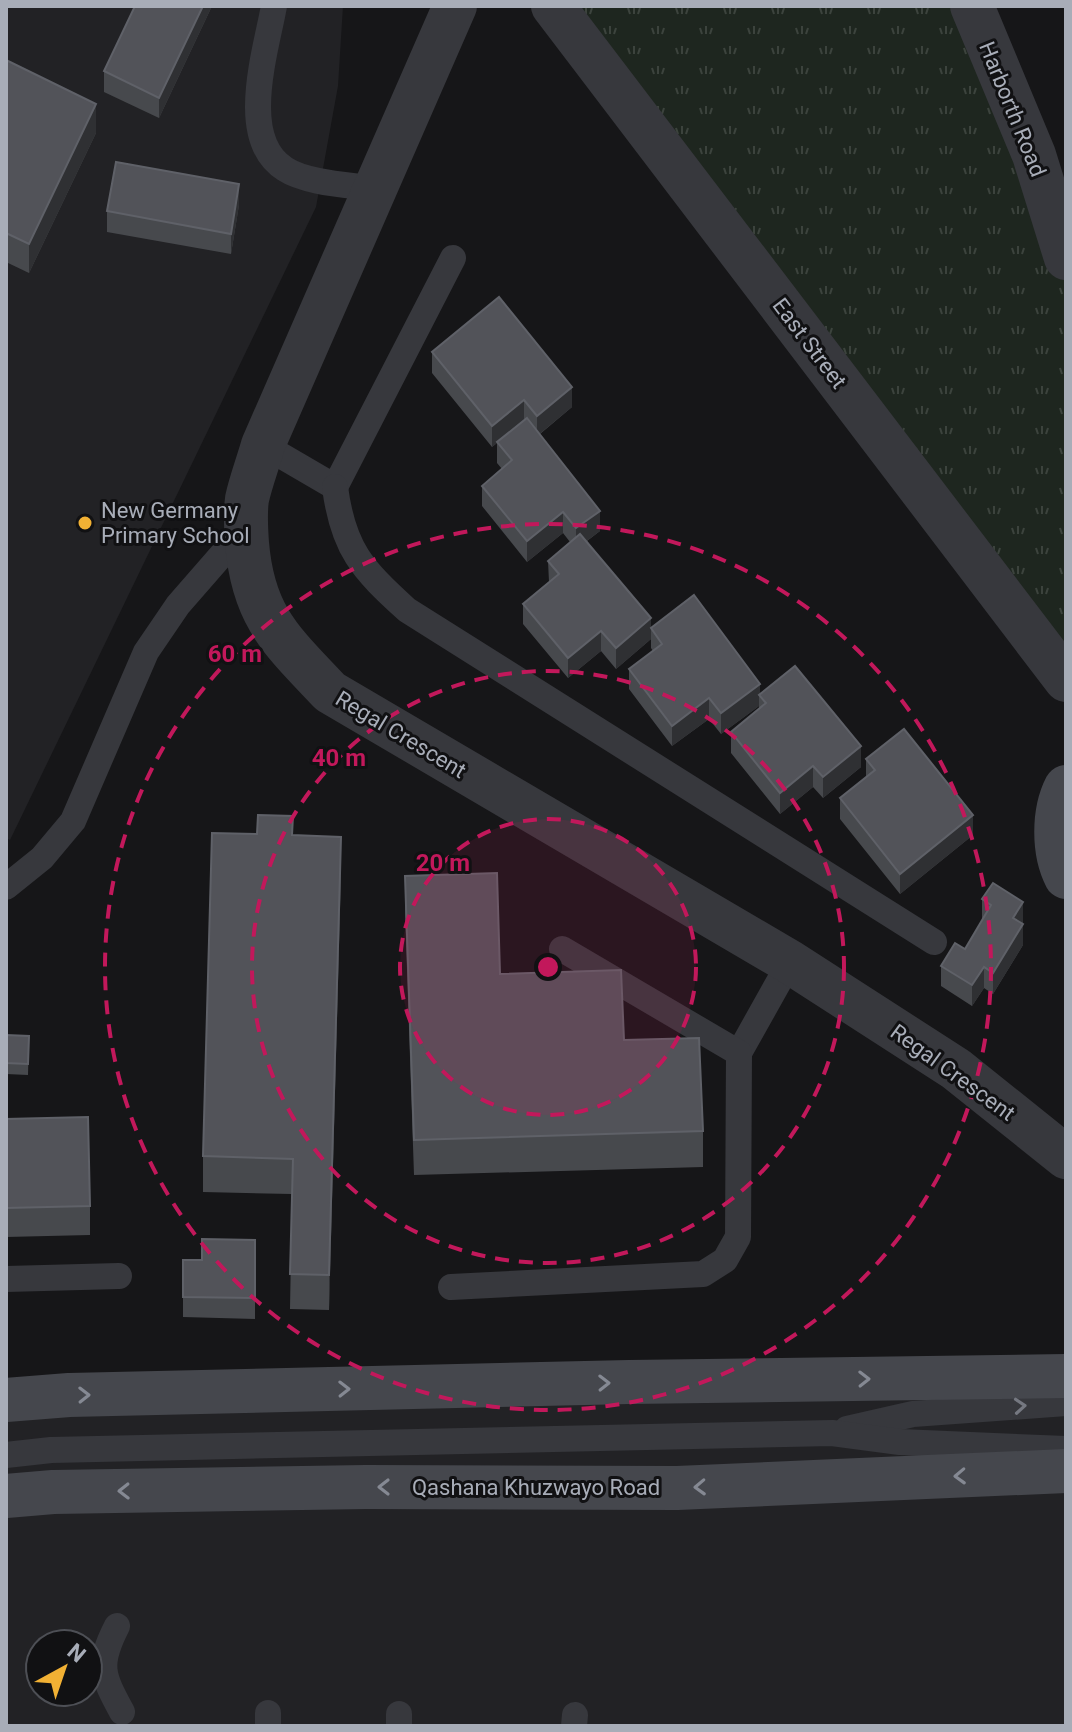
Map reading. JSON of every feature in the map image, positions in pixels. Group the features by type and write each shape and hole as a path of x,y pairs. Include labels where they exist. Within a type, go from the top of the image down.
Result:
{"main road":[{"path":"1066,787 1056,833 1066,877"},
{"path":"6,1400 69,1395 567,1383 1066,1376"},
{"name":"Qashana Khuzwayo Road","path":"6,1496 53,1492 366,1487 677,1488 1066,1471"}],"street":[{"name":"Regal Crescent","path":"455,6 263,445 247,500 246,527 250,576 263,611 283,642 330,692 790,962 956,1069 1066,1157"},
{"name":"East Street","path":"553,6 1066,680"},
{"name":"Harborth Road","path":"972,6 1053,171 1066,258"}],"lane":[{"path":"274,6 258,98 258,130 270,154 285,169 304,177 376,189"},
{"path":"453,258 335,487 338,516 352,551 375,581 407,610 934,942"},
{"path":"263,445 335,487"},
{"path":"6,887 42,858 73,821 146,652 178,605 246,527"},
{"path":"562,949 739,1053"},
{"path":"451,1287 703,1274 725,1260 738,1237 739,1053 790,962"},
{"path":"6,1279 119,1276"},
{"path":"832,1433 913,1414 1066,1403"},
{"path":"6,1455 51,1450 832,1433 900,1442 1066,1449"},
{"path":"117,1626 104,1651 105,1672 109,1688 122,1712"}],"shaded area":[{"name":"New Germany Primary School","path":"6,6 343,6 338,86 316,207 10,840 6,838"},
{"path":"1066,1378 1066,1726 6,1726 6,1405"}],"green space":[{"path":"551,6 973,6 1066,254 1066,648"}],"building":[{"path":"135,6 203,6 159,98 104,71"},
{"path":"6,60 96,104 29,244 6,233"},
{"path":"116,162 239,184 231,234 107,211"},
{"path":"499,297 572,387 537,416 524,400 492,426 432,352"},
{"path":"527,418 600,511 576,528 563,512 527,541 482,486 512,460 497,442"},
{"path":"580,534 651,618 616,648 601,631 568,658 523,604 559,574 548,561"},
{"path":"694,595 760,684 721,713 709,698 672,726 629,669 662,644 651,628"},
{"path":"795,666 861,746 823,777 813,766 780,793 731,732 766,703 759,695"},
{"path":"904,729 973,815 900,874 840,798 875,770 866,759"},
{"path":"258,815 293,816 292,835 341,837 329,1275 290,1274 293,1159 203,1156 212,833 257,834"},
{"path":"497,873 500,974 621,970 624,1040 699,1038 703,1131 414,1140 405,876"},
{"path":"993,883 1023,902 1013,918 1023,924 993,973 984,967 972,985 941,966 955,943 965,949 991,905 982,899"},
{"path":"6,1035 29,1036 28,1064 6,1063"},
{"path":"88,1117 90,1206 6,1208 6,1119"},
{"path":"202,1239 255,1240 255,1298 183,1297 183,1260 202,1260"}],"place":[{"name":"New Germany Primary School","path":"85,523"}]}
